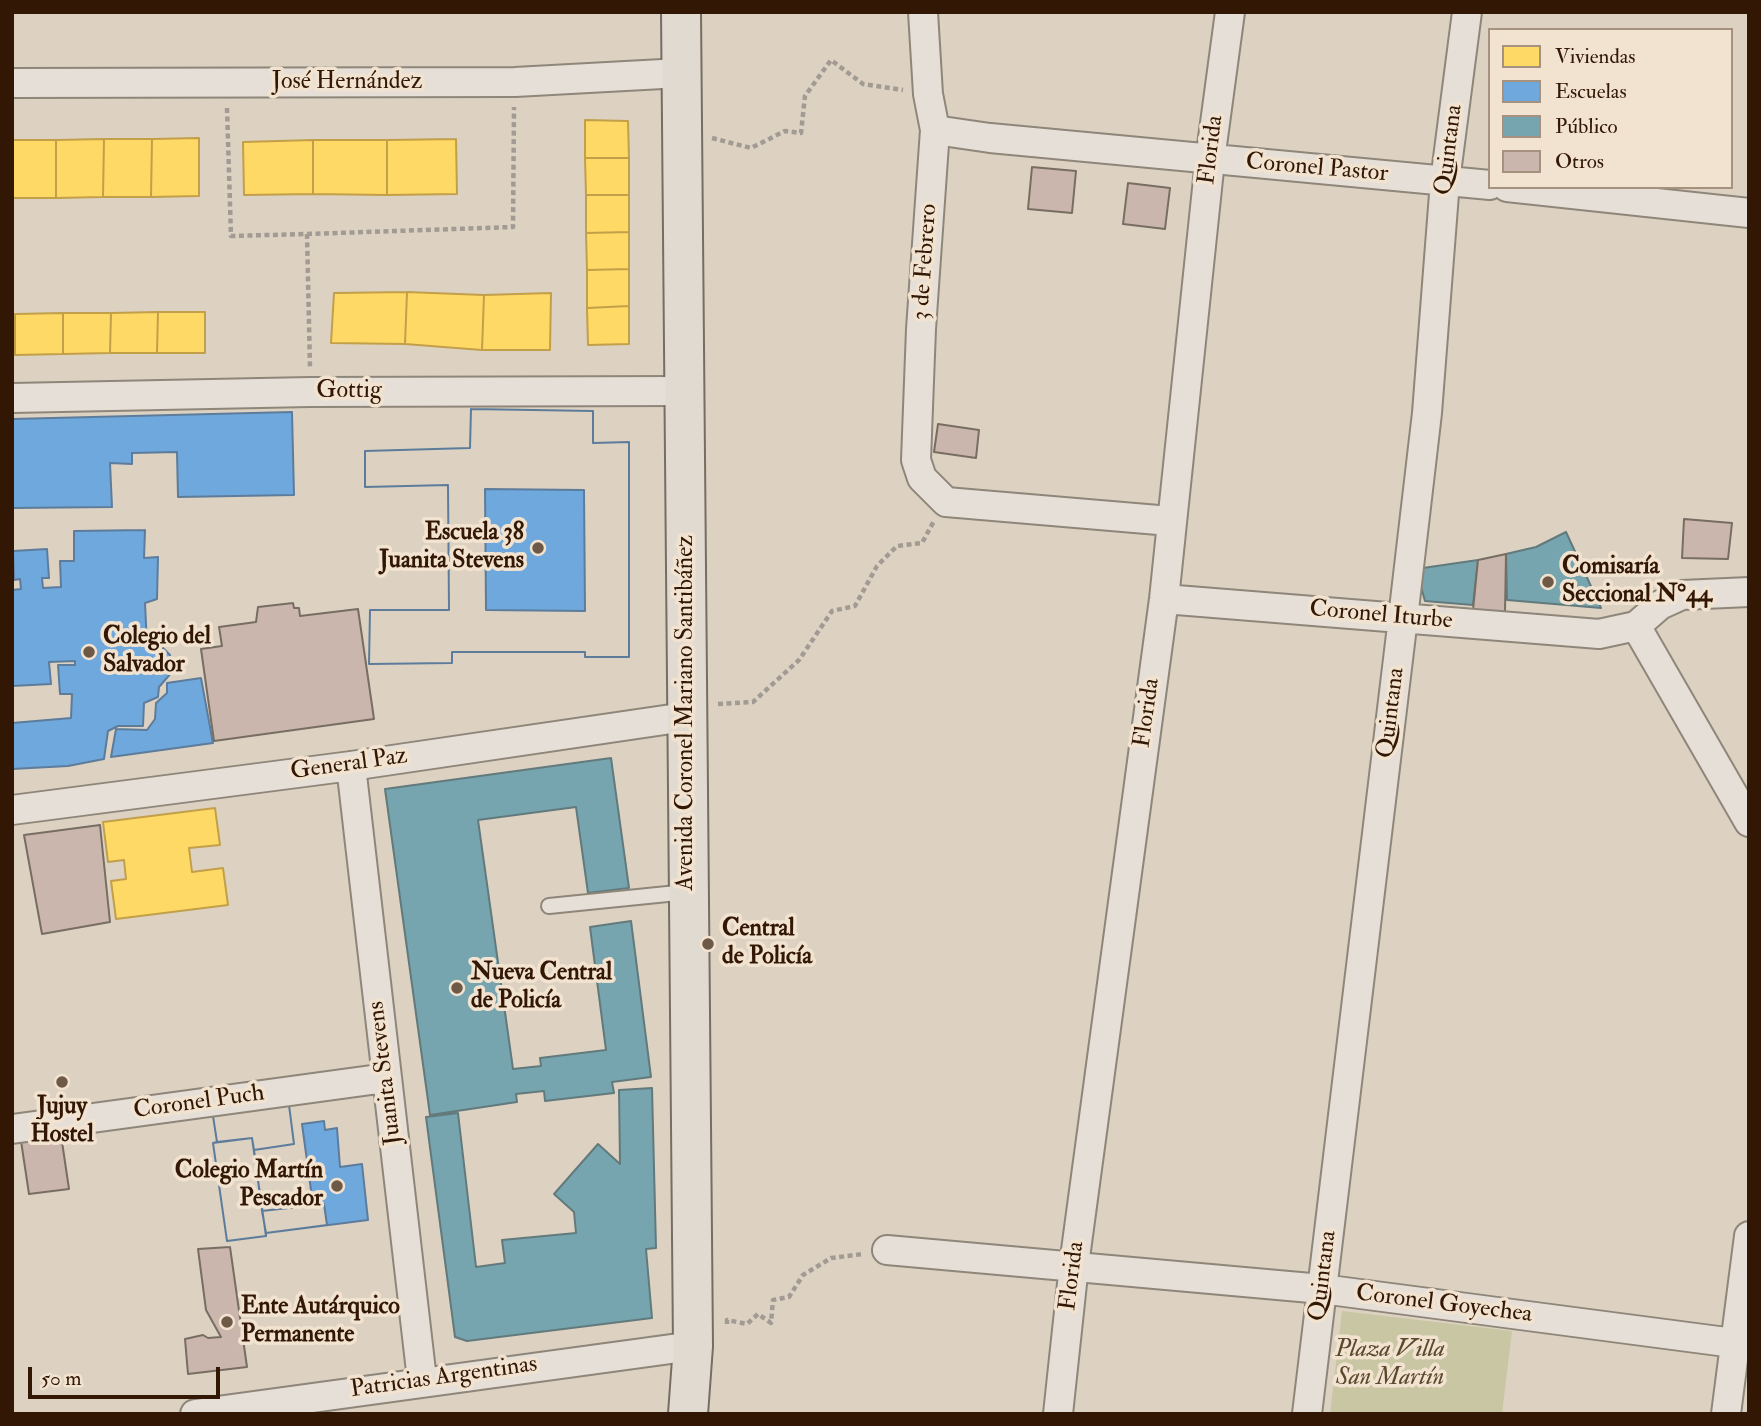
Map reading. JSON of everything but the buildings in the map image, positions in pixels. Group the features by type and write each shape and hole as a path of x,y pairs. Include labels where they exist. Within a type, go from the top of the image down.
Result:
{"main road":[{"name":"Avenida Coronel Mariano Santibáñez","path":"681,12 688,892 709,1339 688,1414"}],"street":[{"name":"3 de Febrero","path":"922,12 928,93 935,130 921,329 916,460 922,478 946,502 1170,521"},
{"name":"Florida","path":"1058,1414 1074,1265 1164,599 1170,521 1210,160 1230,12"},
{"name":"Quintana","path":"1307,1414 1427,413 1445,181 1467,12"},
{"name":"José Hernández","path":"12,83 514,82 681,73"},
{"name":"Coronel Pastor","path":"935,130 1210,160 1488,186"},
{"path":"1526,189 1749,213"},
{"name":"Gottig","path":"12,398 685,391"},
{"path":"1749,592 1682,595 1660,605 1636,626 1742,793 1749,822"},
{"name":"Coronel Iturbe","path":"1164,599 1599,634 1636,626"},
{"name":"General Paz","path":"12,810 351,766 685,717"},
{"name":"Juanita Stevens","path":"351,766 422,1380"},
{"name":"Coronel Puch","path":"12,1129 386,1078"},
{"path":"1726,1414 1742,1344 1749,1236"},
{"name":"Coronel Goyechea","path":"887,1250 1322,1289 1742,1344"},
{"name":"Patricias Argentinas","path":"195,1414 709,1339"}],"lane":[{"path":"549,906 688,892"}],"path":[{"path":"727,141 751,148 785,131 801,132 805,96 831,60 863,84 928,93"},
{"path":"226,83 231,236 513,227 514,82"},
{"path":"307,234 310,393"},
{"path":"722,703 753,702 799,660 832,611 855,606 877,566 897,546 922,542"},
{"path":"709,1339 727,1320 747,1324 758,1314 771,1323 773,1300 789,1297 803,1275 831,1258 887,1250"}],"green space":[{"name":"Plaza Villa San Martín","path":"1342,1311 1512,1331 1502,1414 1330,1414"}],"place":[{"name":"Escuela 38 Juanita Stevens","path":"538,548"},
{"name":"Comisaría Seccional N°44","path":"1548,582"},
{"name":"Colegio del Salvador","path":"89,652"},
{"name":"Central de Policía","path":"708,944"},
{"name":"Nueva Central de Policía","path":"457,988"},
{"name":"Jujuy Hostel","path":"62,1082"},
{"name":"Colegio Martín Pescador","path":"337,1186"},
{"name":"Ente Autárquico Permanente","path":"227,1322"}]}
